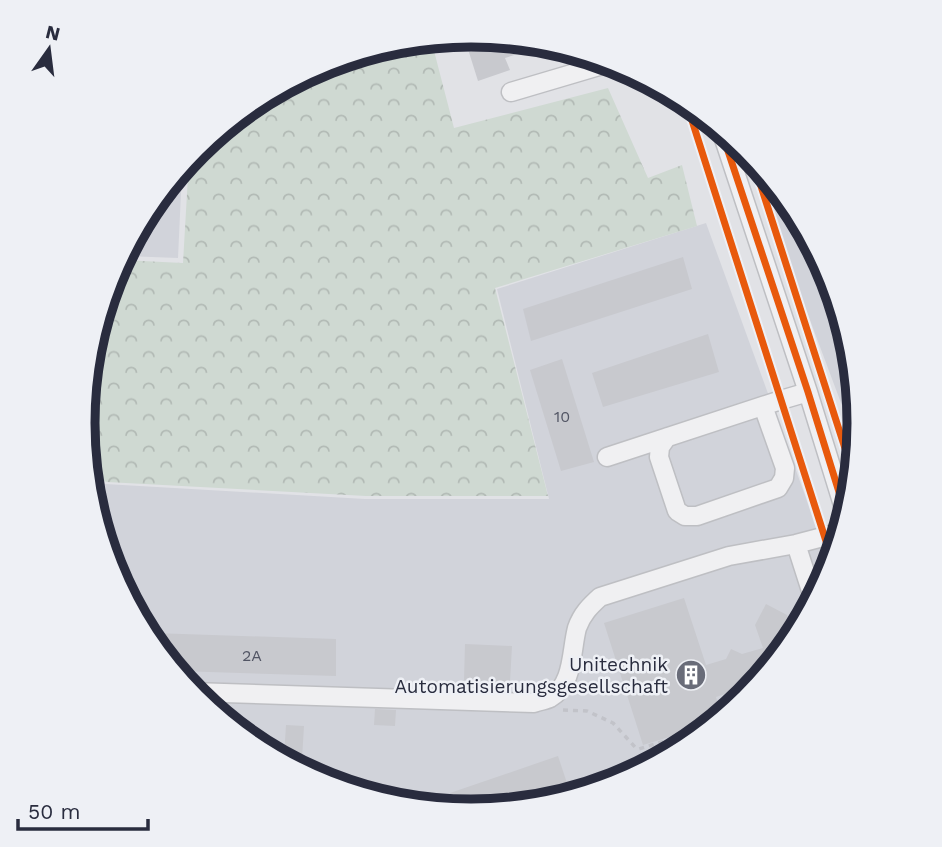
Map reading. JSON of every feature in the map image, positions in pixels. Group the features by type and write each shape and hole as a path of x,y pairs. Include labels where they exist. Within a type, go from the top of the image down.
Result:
{"street":[{"path":"511,92 592,67"},
{"path":"727,148 840,496"},
{"path":"607,457 808,393"},
{"path":"667,438 660,447 659,457 677,511 685,516 697,516 778,488 784,478 785,468 763,406"},
{"path":"208,693 534,703 551,697 562,687 568,673 578,626 586,609 600,597 729,555 796,544 830,535"},
{"path":"796,544 810,587"}],"path":[{"path":"534,703 544,709 587,711 613,723 639,749 680,736"}],"shaded area":[{"path":"757,179 797,235 819,280 840,350 847,418"},
{"path":"181,183 178,258 134,256 158,214"},
{"path":"706,223 824,553 797,612 754,672 700,722 659,749 592,780 544,793 471,800 398,793 350,780 305,761 242,722 205,690 173,653 145,612 123,567 108,521 100,482 365,499 549,499 497,289"}],"green space":[{"path":"434,49 454,128 608,88 648,178 682,165 697,226 495,288 548,496 366,496 107,482 99,479 95,424 98,374 108,326 123,280 132,261 183,263 188,175 223,141 262,111 327,76 374,60"}],"building":[{"path":"467,47 526,51 505,58 510,70 478,81"},
{"path":"683,257 692,289 531,341 523,309"},
{"path":"708,334 719,372 603,407 592,373"},
{"path":"562,359 594,462 561,471 530,370"},
{"name":"Unitechnik Automatisierungsgesellschaft","path":"684,598 706,665 726,659 731,649 742,654 763,648 755,625 766,604 787,615 789,624 754,672 735,692 716,697 719,706 700,722 686,732 643,745 604,623"},
{"path":"158,633 336,639 336,676 187,671"},
{"path":"465,644 512,646 510,682 464,680"},
{"path":"375,709 396,710 395,726 374,725"},
{"path":"286,725 304,726 302,759 284,750"},
{"path":"558,756 568,787 496,799 452,799 450,793"}],"cycle path":[{"path":"692,119 827,544"},
{"path":"727,148 840,496"},
{"path":"760,182 846,451"}],"place":[{"name":"Unitechnik Automatisierungsgesellschaft","path":"691,675"}]}
